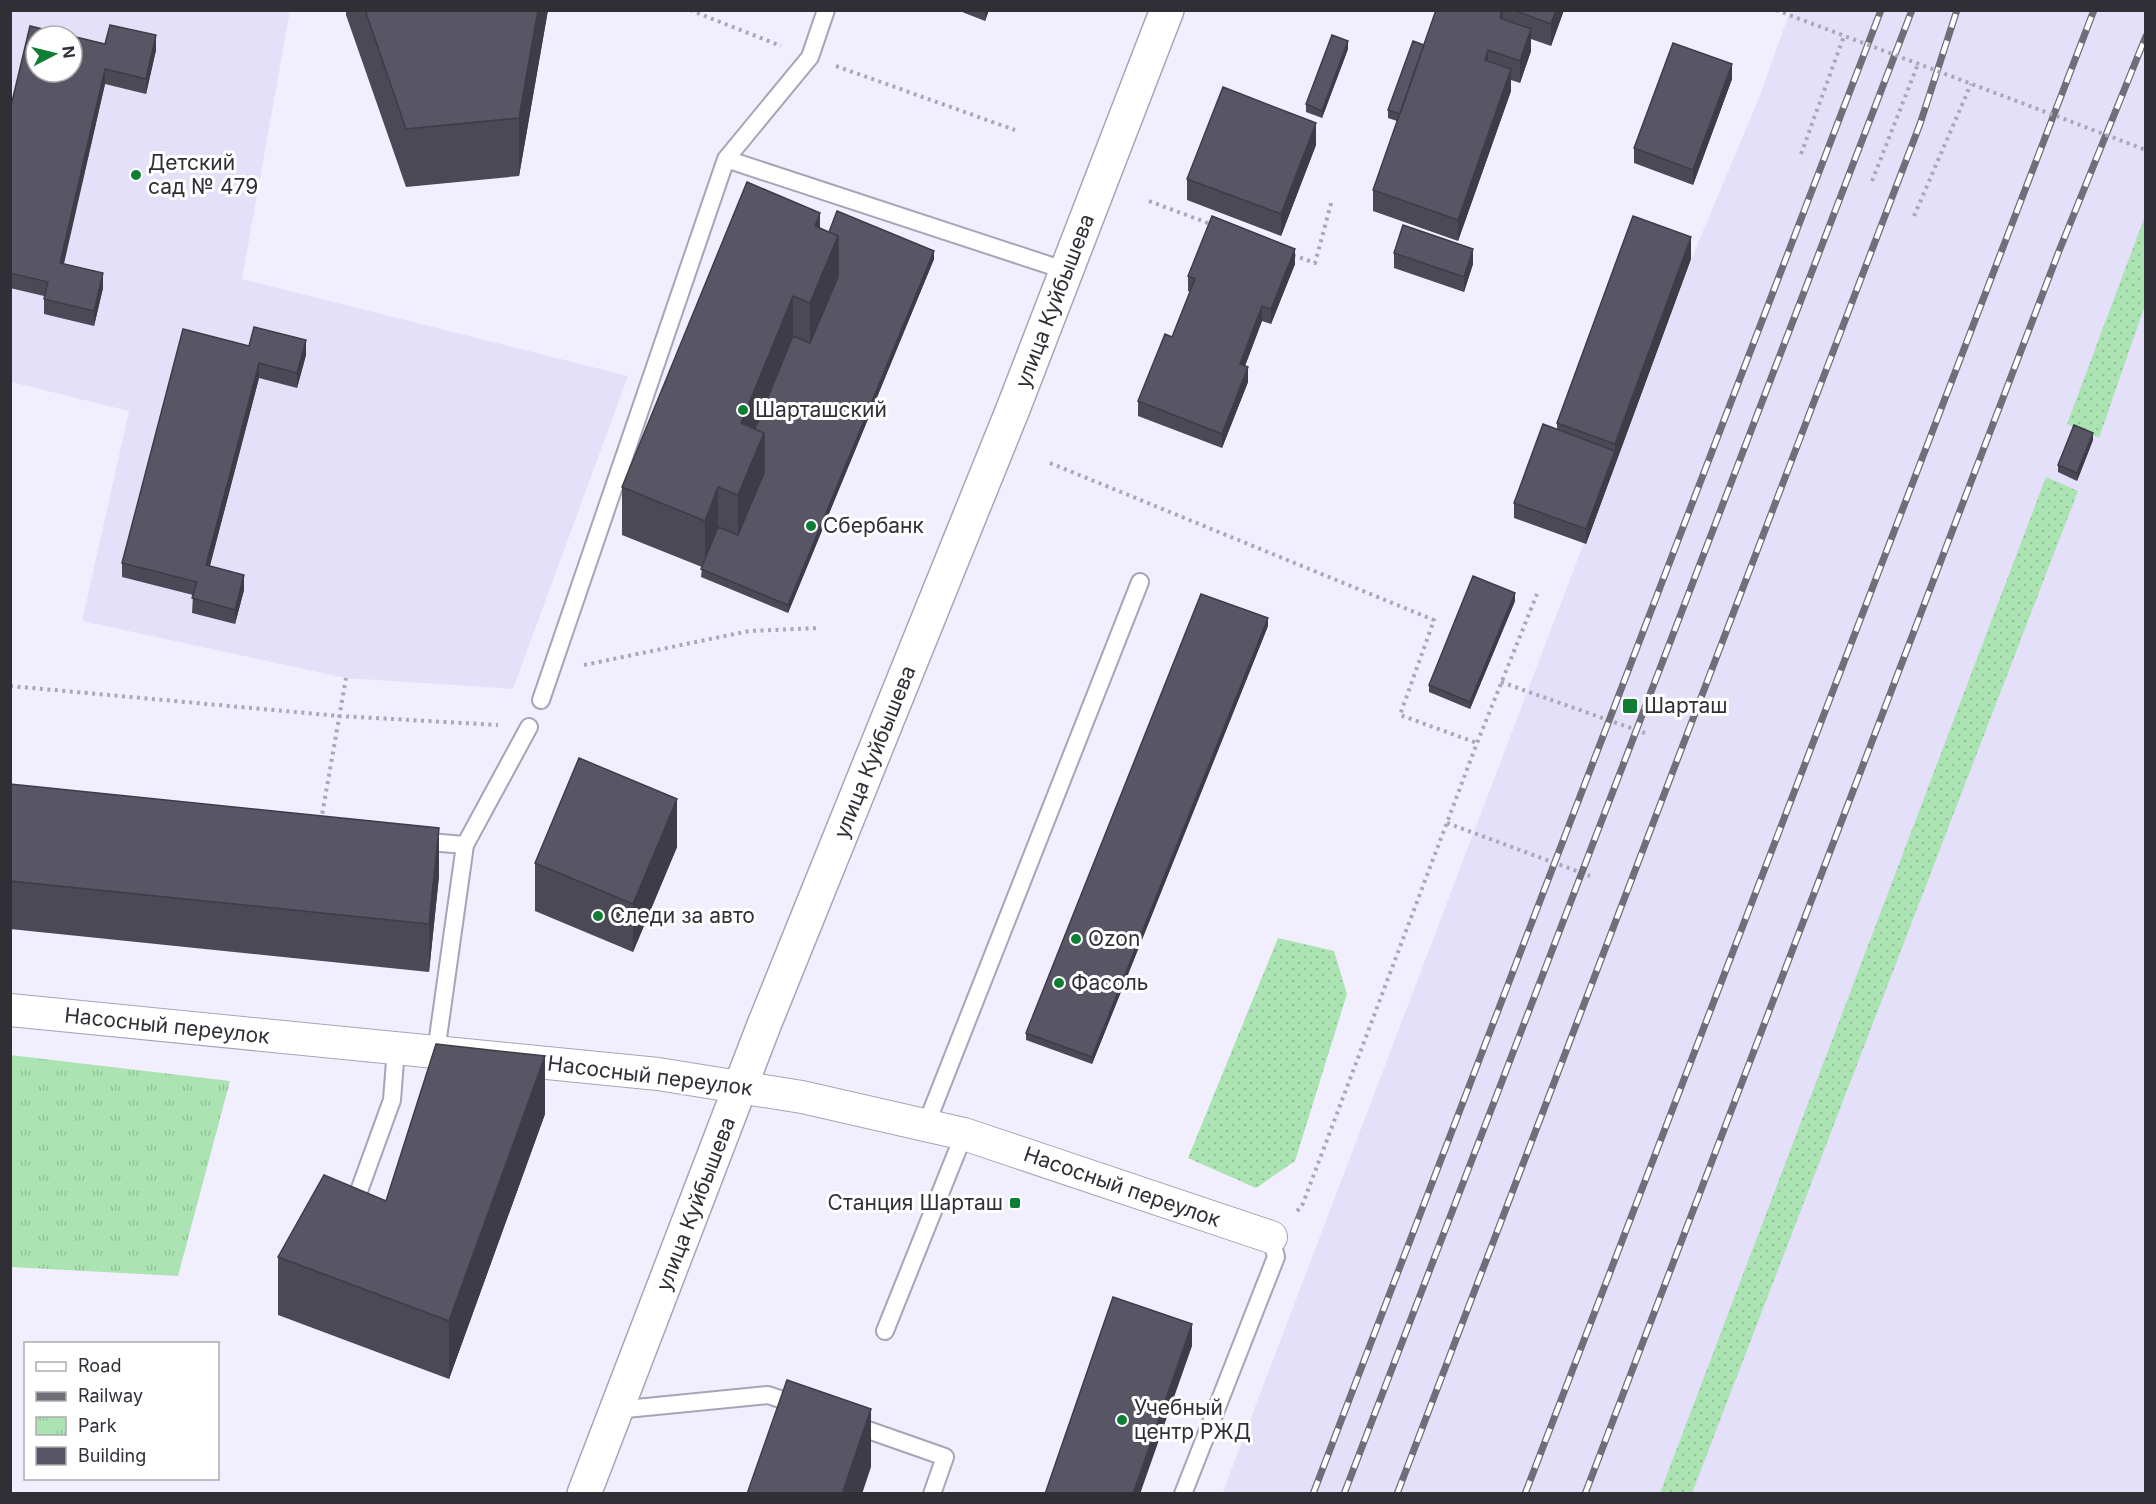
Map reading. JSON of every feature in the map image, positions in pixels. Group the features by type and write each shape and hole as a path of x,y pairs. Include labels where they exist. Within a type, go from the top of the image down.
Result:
{"street":[{"name":"улица Куйбышева","path":"584,1494 741,1085 1067,271 1167,10"},
{"name":"Насосный переулок","path":"10,1010 741,1085 964,1134 1271,1237"}],"lane":[{"path":"541,700 726,159 810,57 826,10"},
{"path":"726,159 1067,271"},
{"path":"926,1125 1140,582"},
{"path":"436,1052 465,845 530,727"},
{"path":"398,839 465,845"},
{"path":"359,1191 392,1100 396,1048"},
{"path":"885,1332 964,1134"},
{"path":"1184,1494 1276,1257 1271,1237"},
{"path":"616,1410 768,1395 813,1410"},
{"path":"834,1418 945,1457 932,1494"}],"path":[{"path":"690,10 810,57 1016,130"},
{"path":"1776,10 2145,150"},
{"path":"1801,154 1844,36"},
{"path":"1872,181 1918,63"},
{"path":"1914,216 1971,84"},
{"path":"1282,251 1315,263 1332,200"},
{"path":"1149,201 1215,226"},
{"path":"1050,463 1434,620 1400,715 1477,743"},
{"path":"1271,1237 1302,1206 1477,743 1537,594"},
{"path":"551,671 749,631 820,628"},
{"path":"320,831 346,678"},
{"path":"1502,682 1645,733"},
{"path":"10,686 339,716 530,727"},
{"path":"1447,823 1590,876"}],"shaded area":[{"path":"11,10 290,11 242,279 628,376 513,689 346,678 82,621 129,411 11,382"},
{"path":"1790,11 2145,11 2145,1493 1222,1494 1698,243 1759,98"}],"green space":[{"path":"2145,216 2145,305 2099,438 2067,424"},
{"path":"2046,477 2078,491 1692,1493 1660,1493"},
{"path":"1278,938 1334,951 1347,994 1295,1161 1256,1188 1188,1158"},
{"path":"10,1055 230,1081 178,1276 11,1267"}],"building":[{"path":"365,10 538,10 519,118 406,129"},
{"path":"1436,10 1502,10 1500,18 1531,29 1520,61 1488,50 1485,60 1511,69 1458,220 1373,190"},
{"path":"1513,10 1556,10 1551,24"},
{"path":"110,25 156,35 146,79 105,69 60,263 103,273 94,311 44,299 48,282 10,273 10,110 24,51 24,84 84,84 84,39 105,44"},
{"path":"1332,35 1348,41 1322,111 1306,104"},
{"path":"1413,41 1424,45 1400,114 1388,110"},
{"path":"1673,43 1732,64 1693,170 1634,148"},
{"path":"1223,87 1316,123 1281,214 1187,179"},
{"path":"747,182 820,213 815,226 838,236 810,303 793,296 741,423 764,433 738,495 718,487 705,521 622,487"},
{"path":"837,211 934,251 788,605 701,569 718,527 738,535 764,473 764,433 755,429 793,336 810,343 838,277 838,236 829,232"},
{"path":"1212,216 1295,249 1271,309 1262,306 1240,364 1248,367 1222,434 1138,401 1165,334 1172,337 1195,279 1188,276"},
{"path":"1633,216 1691,237 1615,444 1557,423"},
{"path":"1403,225 1473,249 1464,277 1394,253"},
{"path":"254,327 306,340 297,373 259,363 206,565 244,575 235,610 192,598 197,582 122,563 183,329 249,346"},
{"path":"1543,424 1615,451 1586,529 1514,503"},
{"path":"2074,425 2093,433 2077,473 2058,465"},
{"path":"1473,576 1515,593 1470,702 1429,685"},
{"path":"1201,594 1268,618 1092,1057 1026,1033"},
{"path":"579,758 677,799 633,904 535,863"},
{"path":"10,784 439,828 429,924 10,881"},
{"path":"436,1044 545,1056 449,1321 278,1257 324,1175 386,1201"},
{"name":"Учебный центр РЖД","path":"1113,1297 1192,1324 1133,1494 1045,1494"},
{"path":"787,1380 871,1409 842,1494 747,1494"}],"railway":[{"path":"1313,1494 1881,10"},
{"path":"1344,1494 1912,10"},
{"path":"1397,1494 1920,124 1957,10"},
{"path":"1525,1494 2094,10"},
{"path":"1585,1494 2059,251 2146,36"}],"place":[{"name":"Детский сад № 479","path":"136,175"},
{"name":"Шарташский","path":"743,410"},
{"name":"Сбербанк","path":"811,526"},
{"name":"Шарташ","path":"1630,706"},
{"name":"Следи за авто","path":"598,916"},
{"name":"Ozon","path":"1076,939"},
{"name":"Фасоль","path":"1059,983"},
{"name":"Станция Шарташ","path":"1015,1203"},
{"name":"Учебный центр РЖД","path":"1122,1420"}]}
